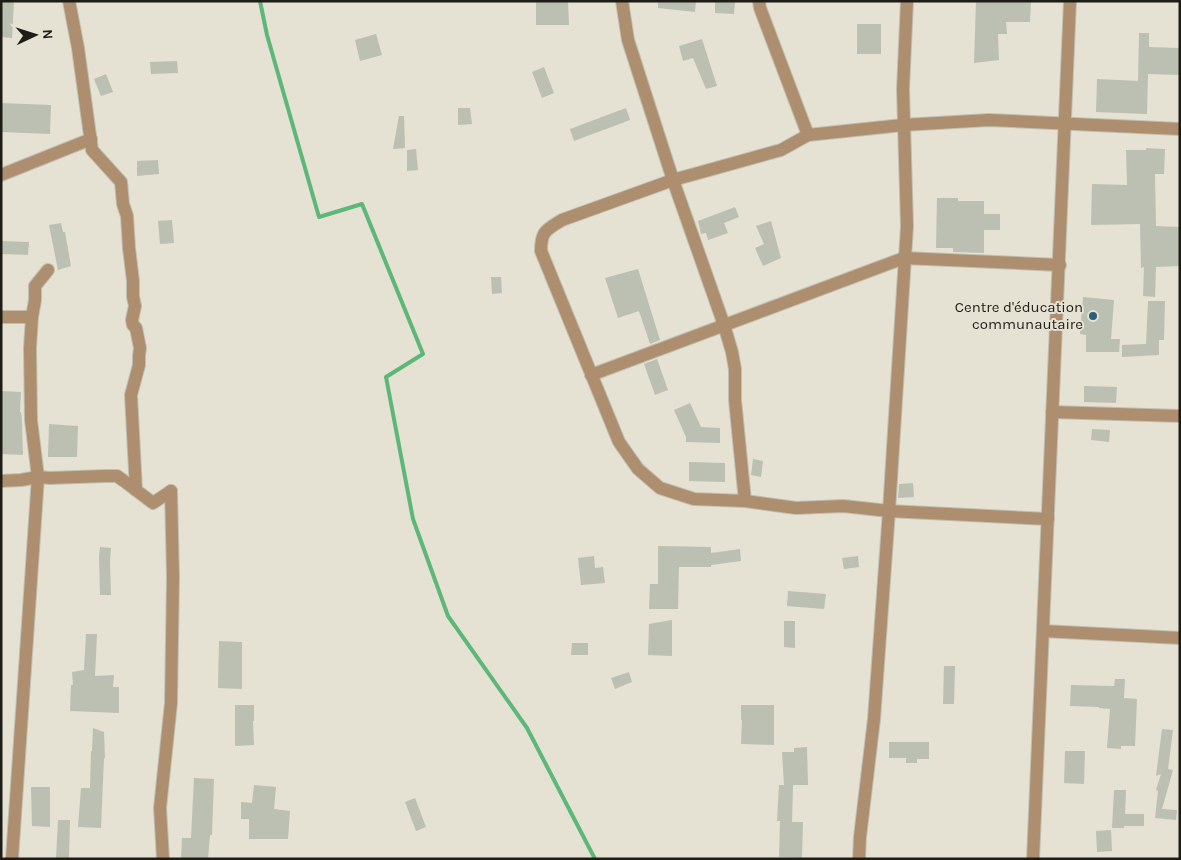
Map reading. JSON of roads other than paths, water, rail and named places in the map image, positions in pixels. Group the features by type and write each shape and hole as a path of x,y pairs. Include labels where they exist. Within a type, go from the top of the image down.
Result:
{"street":[{"path":"69,1 78,48 92,150 121,182 123,204 127,216 134,281 133,297 135,306 132,320 136,328 140,348 138,356 139,365 131,396 136,490"},
{"path":"622,1 628,40 673,180 732,352 735,368 735,400 745,500"},
{"path":"759,1 808,135"},
{"path":"859,859 874,719 906,226 903,89 907,1"},
{"path":"1033,859 1070,1"},
{"path":"1048,519 889,511 843,506 796,508 745,500 694,499 660,488 638,470 619,442 541,251 541,240 546,229 562,220 673,180 781,150 808,135 903,125 989,120 1180,129"},
{"path":"1,175 91,139"},
{"path":"591,375 904,258 1060,265"},
{"path":"12,859 38,477 31,420 30,348 35,286 48,270"},
{"path":"1,317 32,317"},
{"path":"1052,412 1180,416"},
{"path":"1,482 38,477 117,476 153,502 171,491 173,576 170,703 160,808 163,859"},
{"path":"1043,631 1180,638"}],"waterway":[{"path":"260,1 267,35 319,217 362,204 423,354 386,377 413,519 448,616 527,728 595,859"}],"place":[{"name":"Centre d'éducation communautaire","path":"1093,316"}]}
